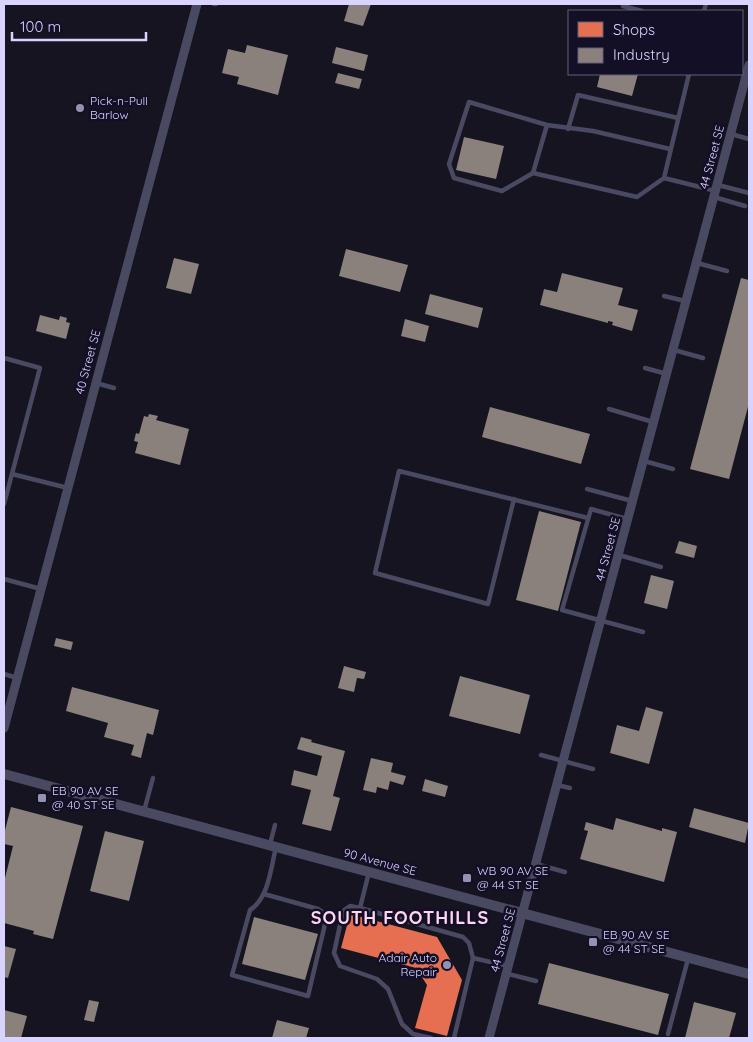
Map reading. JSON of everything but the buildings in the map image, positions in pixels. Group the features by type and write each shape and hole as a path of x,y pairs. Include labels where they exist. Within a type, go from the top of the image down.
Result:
{"street":[{"name":"40 Street SE","path":"4,728 197,4"},
{"name":"44 Street SE","path":"489,1038 509,970 749,66"},
{"name":"90 Avenue SE","path":"4,774 749,974"}],"lane":[{"path":"623,6 638,10"},
{"path":"533,173 637,197 664,178 689,75"},
{"path":"568,128 578,94 678,118"},
{"path":"548,126 533,173 502,191 454,178 449,164 470,102 548,126 593,131 670,149"},
{"path":"731,134 749,140"},
{"path":"664,178 716,191 749,193"},
{"path":"716,191 746,206"},
{"path":"697,263 726,271"},
{"path":"664,296 687,301"},
{"path":"674,350 703,358"},
{"path":"4,358 40,368 4,504"},
{"path":"645,368 667,374"},
{"path":"96,384 114,388"},
{"path":"609,410 654,422"},
{"path":"644,461 673,469"},
{"path":"514,499 488,604 375,573 399,471 514,499 588,518"},
{"path":"12,474 68,488"},
{"path":"587,489 633,502"},
{"path":"628,520 591,509 562,610 643,632"},
{"path":"619,555 661,567"},
{"path":"4,579 41,589"},
{"path":"4,674 17,678"},
{"path":"541,755 593,769"},
{"path":"144,812 153,778"},
{"path":"557,785 570,788"},
{"path":"264,894 318,909 323,911 326,916 320,950 308,996 232,975 250,910 258,904 264,894 275,825"},
{"path":"536,864 566,872"},
{"path":"360,908 369,872"},
{"path":"431,1038 413,1034 402,1024 388,989 377,979 340,966 334,953 343,911 350,906 463,937 469,943 473,958 454,1038"},
{"path":"668,1034 688,957"},
{"path":"473,958 536,981"}],"place":[{"name":"Pick-n-Pull Barlow","path":"80,108"},
{"name":"EB 90 AV SE @ 40 ST SE","path":"42,798"},
{"name":"WB 90 AV SE @ 44 ST SE","path":"467,878"},
{"name":"EB 90 AV SE @ 44 ST SE","path":"593,942"},
{"name":"Adair Auto Repair","path":"447,965"}],"district":[{"name":"SOUTH FOOTHILLS","path":"400,918"}]}
